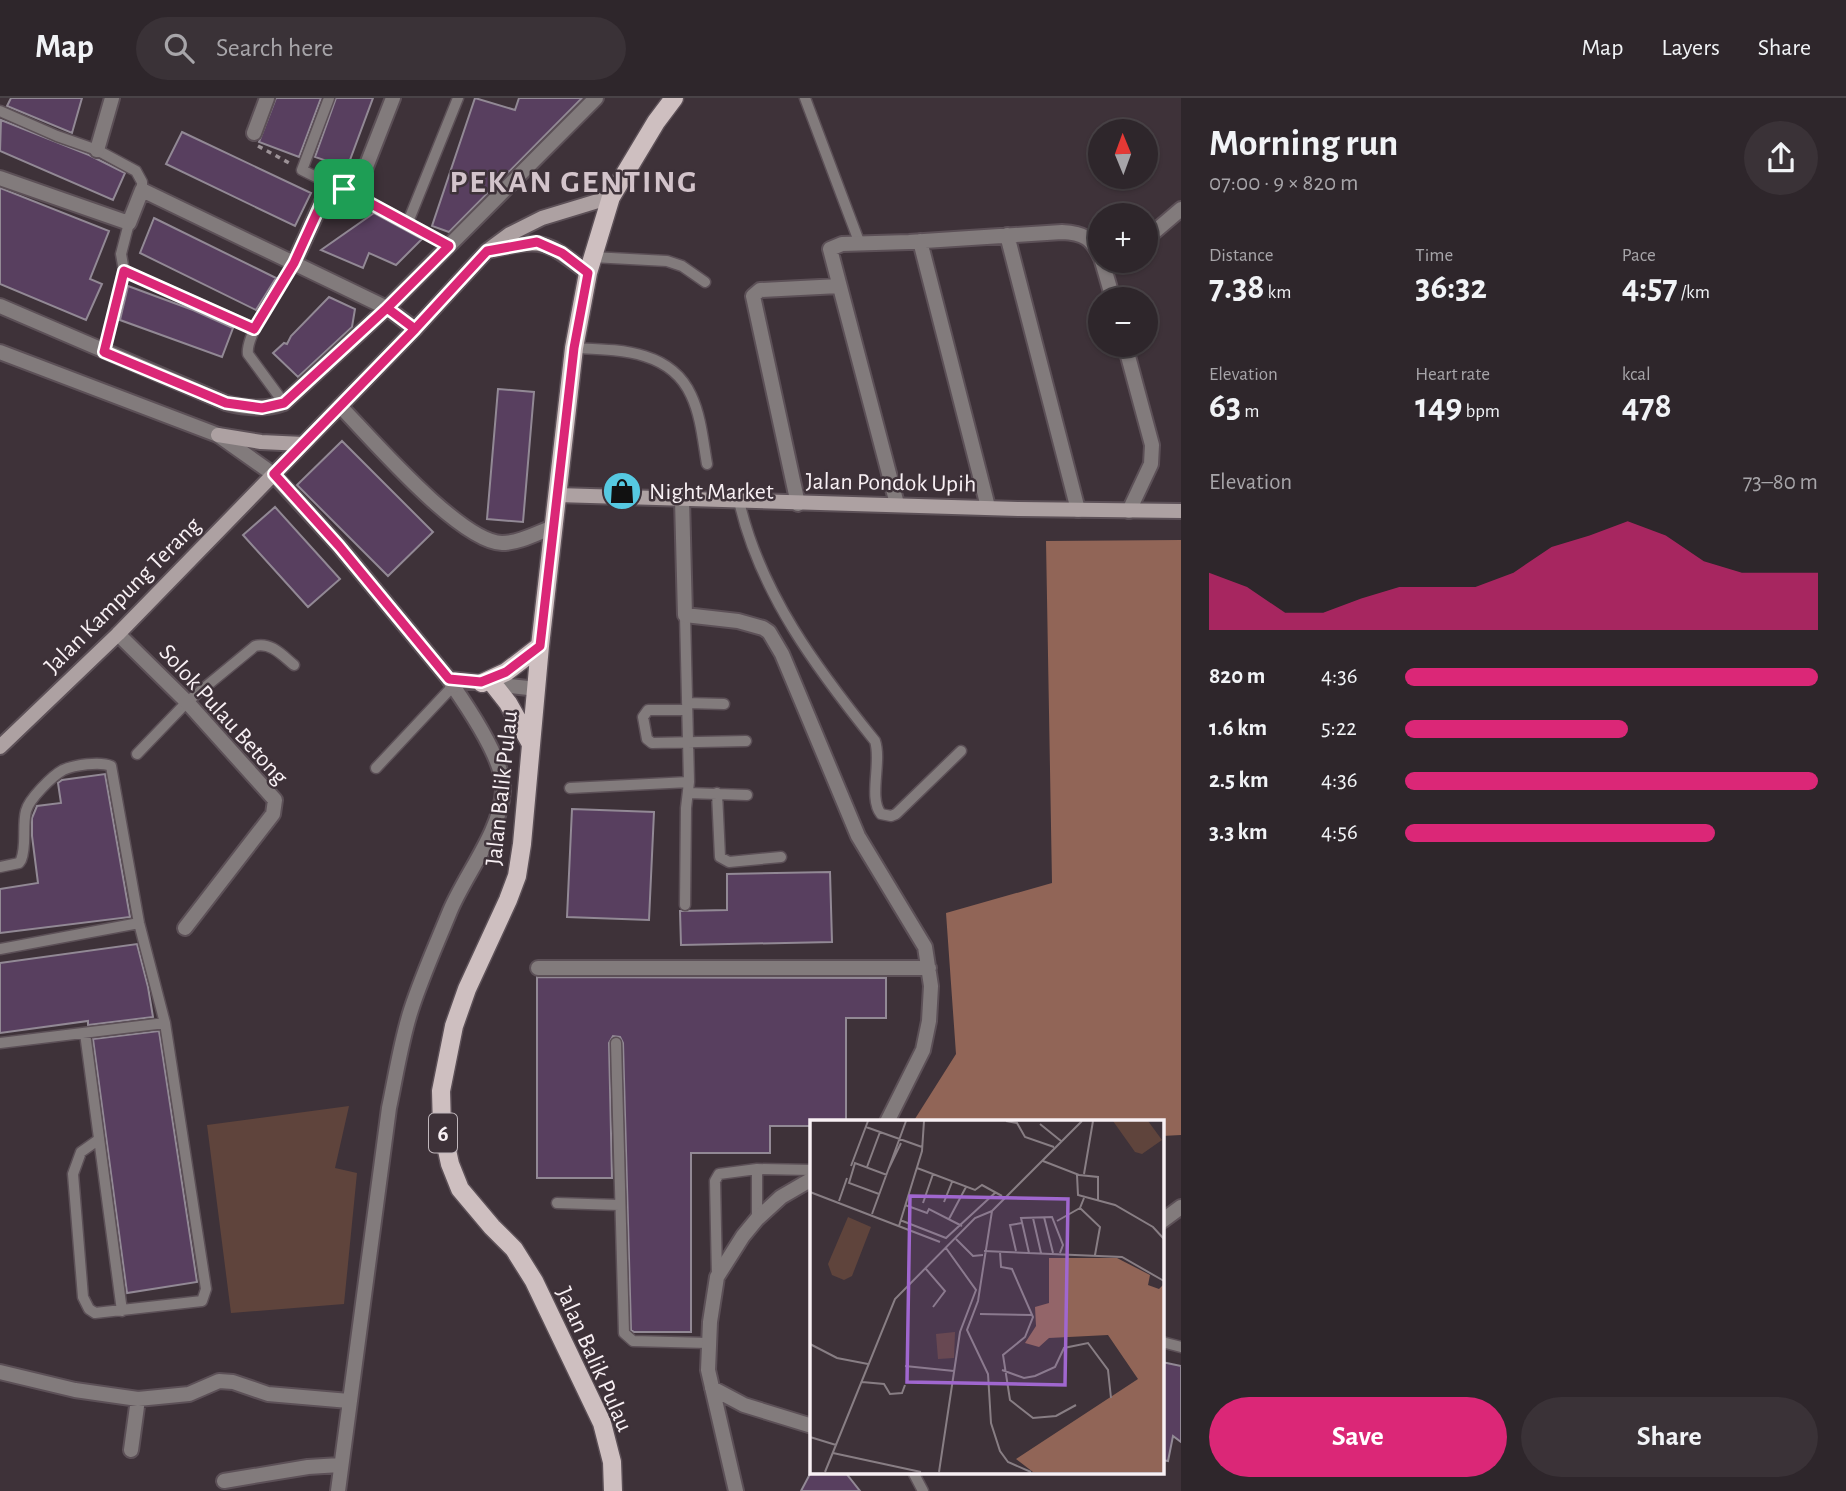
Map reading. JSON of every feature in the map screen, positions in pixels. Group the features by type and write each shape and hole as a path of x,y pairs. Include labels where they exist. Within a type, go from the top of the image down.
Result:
{"main road":[{"name":"Jalan Balik Pulau","path":"613,1491 612,1462 602,1423 534,1281 514,1249 460,1189 450,1164 442,1127 441,1091 454,1026 467,989 492,938 517,876 574,348 590,265 611,197 656,122 674,98"},
{"name":"Jalan Kampung Terang","path":"0,747 118,634 415,329 487,251 510,234 542,218 611,197"},
{"path":"487,251 537,242 590,265"},
{"path":"218,435 274,444 303,444"},
{"name":"Jalan Pondok Upih","path":"557,495 798,504 1181,511"},
{"path":"531,744 508,704 487,683 540,646"}],"street":[{"path":"97,150 112,98"},
{"path":"254,132 267,98"},
{"path":"294,263 330,184 355,195 393,98"},
{"path":"0,306 226,403 262,408 284,403 387,308 596,98"},
{"path":"0,178 129,223 142,190 387,308 415,329"},
{"path":"1158,229 1181,209"},
{"path":"897,504 830,249 842,244 1007,234 1077,232 1088,238"},
{"path":"1007,234 1078,510"},
{"path":"920,241 988,507"},
{"path":"798,504 753,296 760,290 839,286"},
{"path":"0,352 218,435 274,474 339,546 451,682 486,740 502,775 503,788 498,816 452,907 411,1011 389,1108 338,1491"},
{"path":"1128,357 1152,445 1151,464 1129,511"},
{"path":"340,406 447,515 474,534 489,541 503,543 553,527"},
{"path":"682,499 685,615 751,623 769,632 782,654 858,836 925,947 931,986 929,1021 922,1050 888,1120"},
{"name":"Solok Pulau Betong","path":"118,634 187,702 275,800 273,814 185,928"},
{"path":"451,682 537,689"},
{"path":"538,968 929,968"},
{"path":"736,1491 708,1370 708,1343 717,1277 757,1219 781,1197 810,1180"},
{"path":"1164,1220 1181,1207"},
{"path":"0,1372 75,1390 138,1399 189,1394 219,1381 233,1382 268,1394 349,1401"},
{"path":"712,1388 744,1405 810,1425"},
{"path":"131,1450 138,1399"},
{"path":"224,1481 307,1467 340,1465"}],"lane":[{"path":"329,98 302,170 330,184"},
{"path":"408,222 458,98"},
{"path":"805,98 860,244"},
{"path":"0,111 97,150 136,172 142,182 142,190"},
{"path":"355,195 449,246"},
{"path":"104,352 124,271 120,260 129,223"},
{"path":"590,265 667,261 682,266 705,282"},
{"path":"284,403 248,354 248,340 294,263"},
{"path":"124,271 254,329"},
{"path":"574,348 634,352 660,361 680,376 692,396 707,464"},
{"path":"739,501 752,549 782,610 814,662 874,741 878,755 876,803 881,814 896,814 961,751"},
{"path":"685,615 689,788 686,808 685,905"},
{"path":"136,754 187,702 255,646 271,646 293,665"},
{"path":"376,768 451,682"},
{"path":"724,704 649,710 643,717 645,735 649,742 746,741"},
{"path":"0,867 19,863 21,860 28,806 58,774 66,769 108,764 114,769 139,923 165,1023 206,1294 202,1301 95,1313 89,1309 83,1297 73,1174 81,1152 98,1140"},
{"path":"570,788 689,788 747,794"},
{"path":"717,793 720,857 729,862 780,857"},
{"path":"0,949 139,923"},
{"path":"0,1043 165,1023"},
{"path":"85,1033 122,1311"},
{"path":"615,1043 624,1333 633,1341 708,1343"},
{"path":"757,1169 757,1219"},
{"path":"717,1277 717,1177 724,1172 757,1169 810,1170"},
{"path":"557,1203 619,1205"},
{"path":"1164,1343 1181,1347"},
{"path":"914,1474 923,1491"}],"path":[{"path":"254,132 256,145 262,150 302,170"}],"shaded area":[{"path":"1181,540 1181,1135 1164,1136 1164,1120 914,1120 956,1054 946,913 1052,883 1046,541"},
{"path":"349,1106 335,1168 357,1173 344,1304 231,1313 207,1125"}],"building":[{"path":"11,98 82,98 72,133 7,106"},
{"path":"276,98 321,98 299,157 259,142"},
{"path":"336,98 373,98 347,168 315,157"},
{"path":"475,98 515,110 519,98 582,98 449,232 432,226"},
{"path":"1,120 89,155 125,173 113,200 0,151"},
{"path":"182,132 311,193 295,226 166,164"},
{"path":"0,188 109,231 90,279 102,284 86,320 0,284"},
{"path":"374,213 422,239 396,265 369,253 363,268 321,250"},
{"path":"154,218 276,278 256,310 140,253"},
{"path":"128,286 233,328 222,357 120,320"},
{"path":"329,297 355,309 352,327 298,377 273,353 284,343 287,344 291,336"},
{"path":"498,389 534,392 523,522 487,519"},
{"path":"342,441 433,532 388,576 297,485"},
{"path":"275,507 340,579 308,607 243,535"},
{"path":"105,774 130,917 0,933 0,889 38,883 32,836 32,818 37,806 61,803 58,783 62,780"},
{"path":"572,809 654,812 649,920 567,917"},
{"path":"830,872 832,942 681,945 680,911 727,910 727,874"},
{"path":"137,944 153,1017 88,1025 88,1021 0,1033 0,963"},
{"path":"537,977 886,978 886,1018 846,1018 846,1120 810,1120 810,1126 770,1126 770,1153 691,1153 691,1332 631,1330 623,1043 620,1037 613,1036 609,1043 612,1178 537,1178"},
{"path":"159,1031 197,1282 127,1293 93,1039"},
{"path":"1164,1362 1181,1366 1181,1442 1173,1436 1168,1461 1164,1460"},
{"path":"810,1474 847,1474 860,1491 801,1491"}],"place":[{"name":"Night Market","path":"622,491"}],"district":[{"name":"PEKAN GENTING","path":"574,181"}],"route":[{"path":"344,189 330,184 294,263 254,329 124,271 104,352 226,403 262,408 284,403 387,308 415,329 274,474 339,546 449,679 481,682 506,672 540,646 574,348 588,273 562,253 537,242 487,251 415,329 387,308 449,246 344,189"}]}
